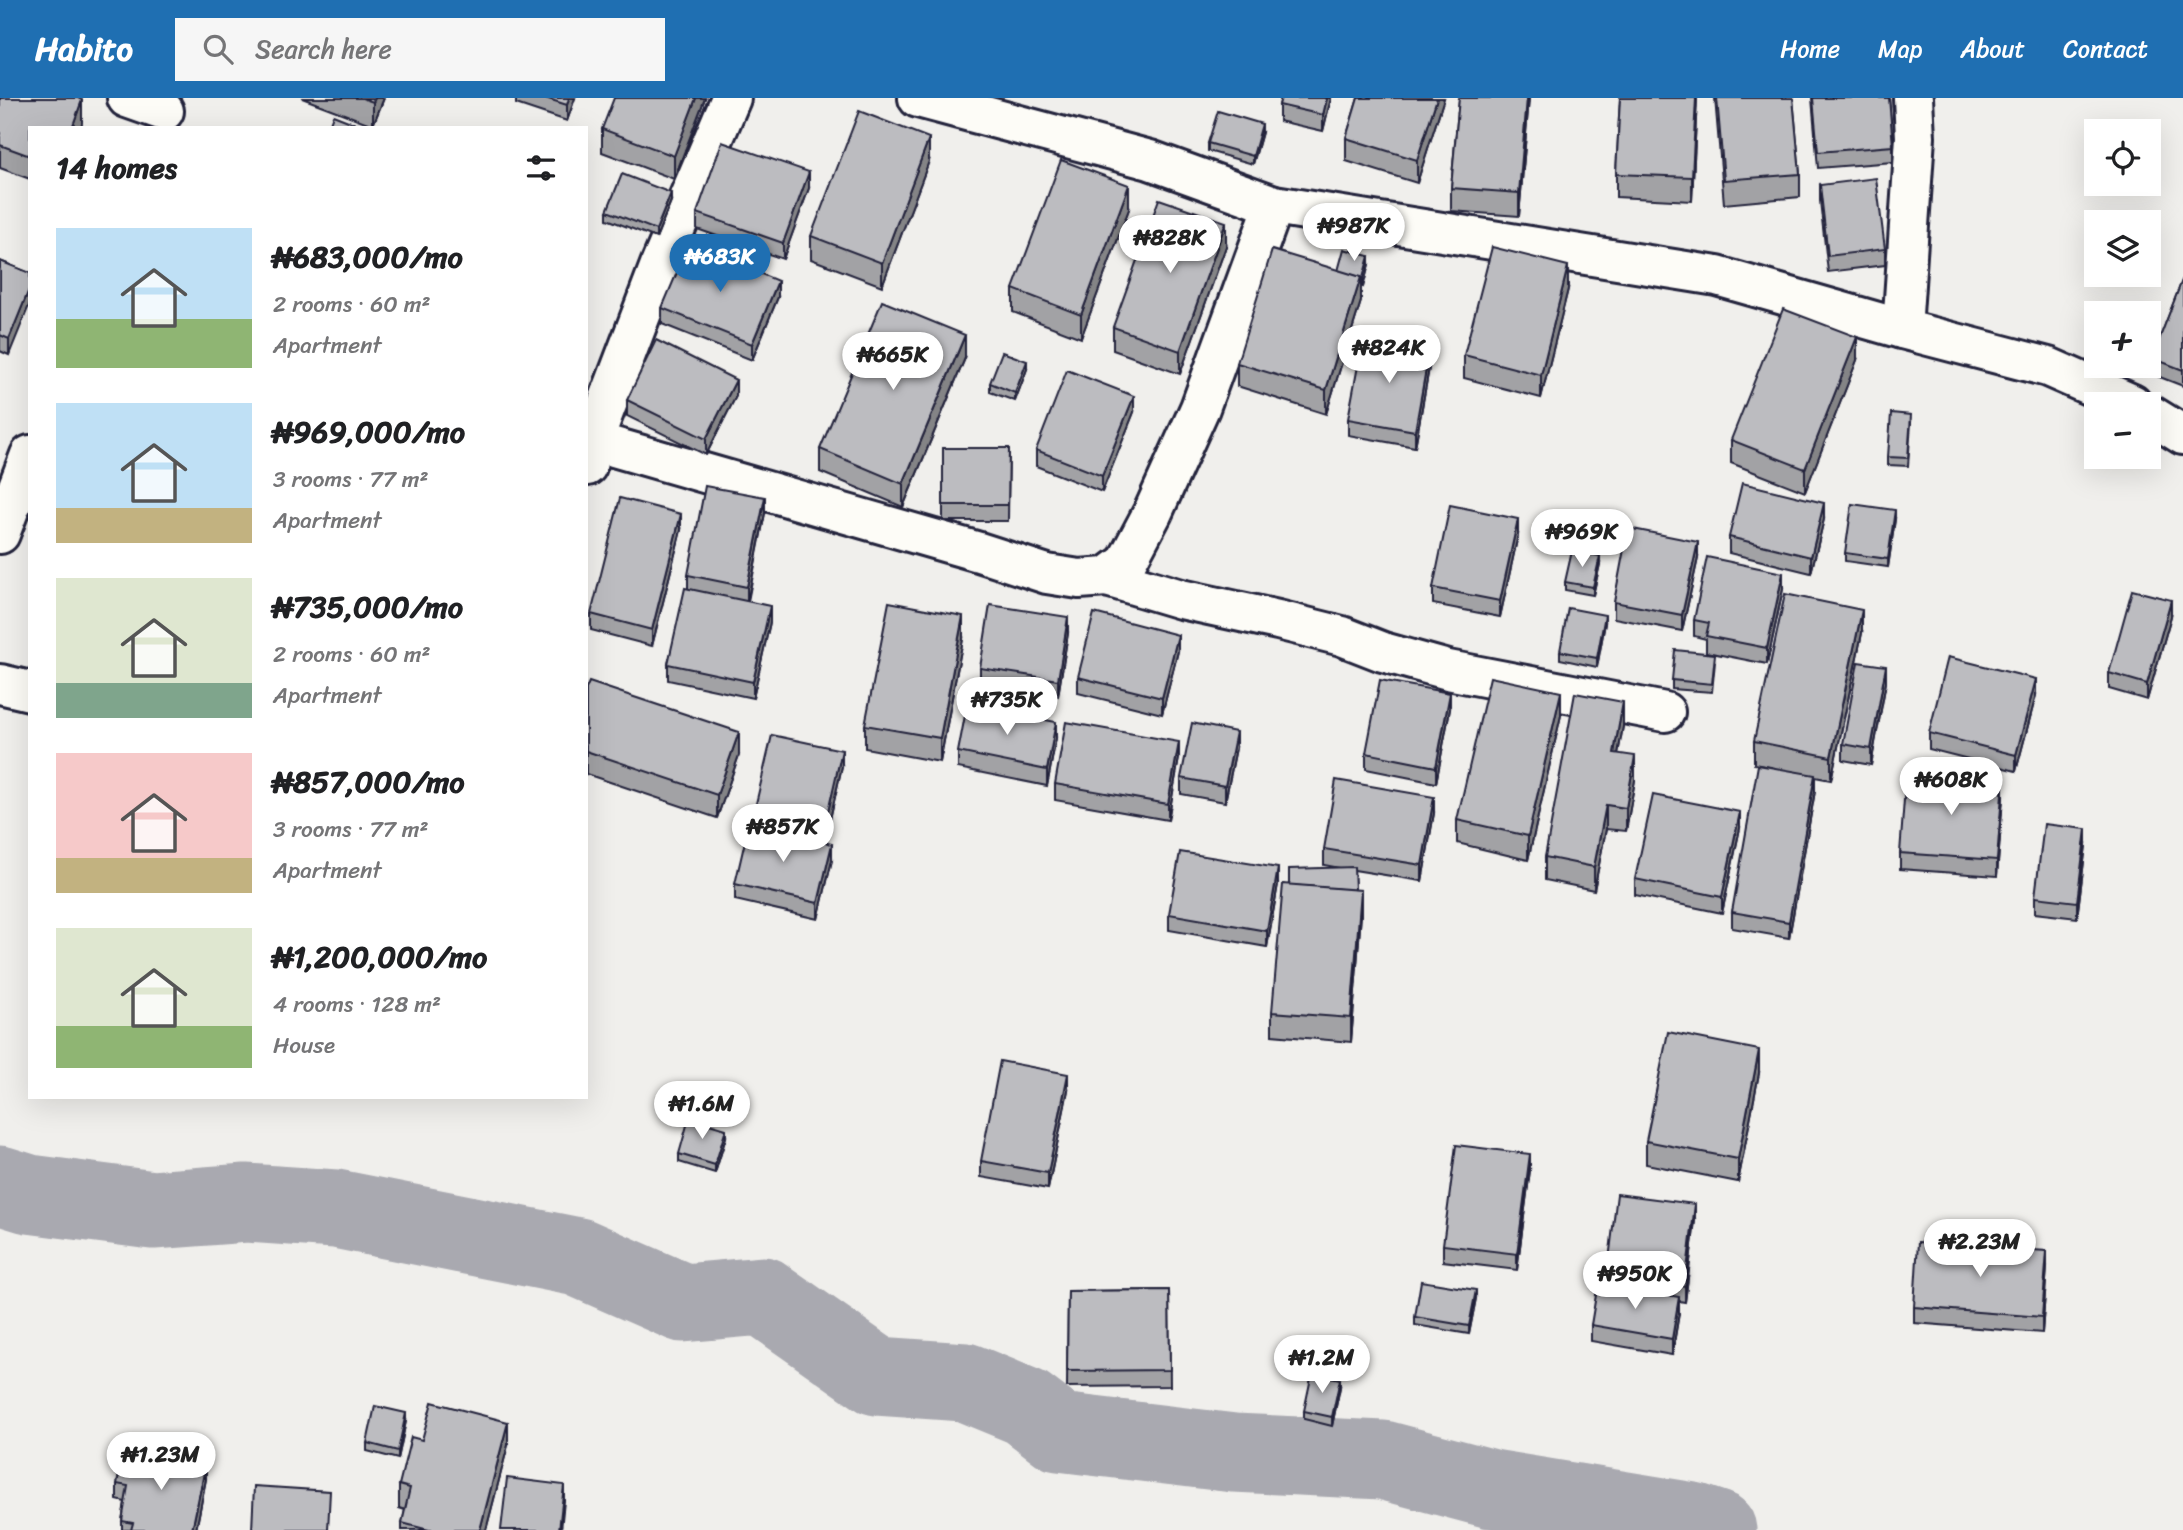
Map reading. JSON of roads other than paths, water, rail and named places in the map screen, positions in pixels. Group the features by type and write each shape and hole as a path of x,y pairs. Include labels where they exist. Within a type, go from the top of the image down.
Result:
{"street":[{"path":"127,98 164,112"},
{"path":"732,98 660,265 589,454 979,552 1047,574 1079,579 1107,577 1181,599 1342,636 1383,652 1448,670 1665,712"},
{"path":"918,98 1150,160 1274,205 1717,276 2048,367 2105,392"},
{"path":"1902,329 1915,138 1913,98"},
{"path":"1107,577 1126,563 1153,512 1200,408 1274,205"},
{"path":"2161,421 2183,435"},
{"path":"0,534 28,460"},
{"path":"0,684 28,691"}],"waterway":[{"path":"0,1185 29,1194 153,1210 246,1203 336,1209 578,1257 683,1303 763,1296 877,1376 965,1382 1026,1407 1059,1432 1234,1453 1383,1460 1492,1489 1693,1522 1717,1530"}]}
